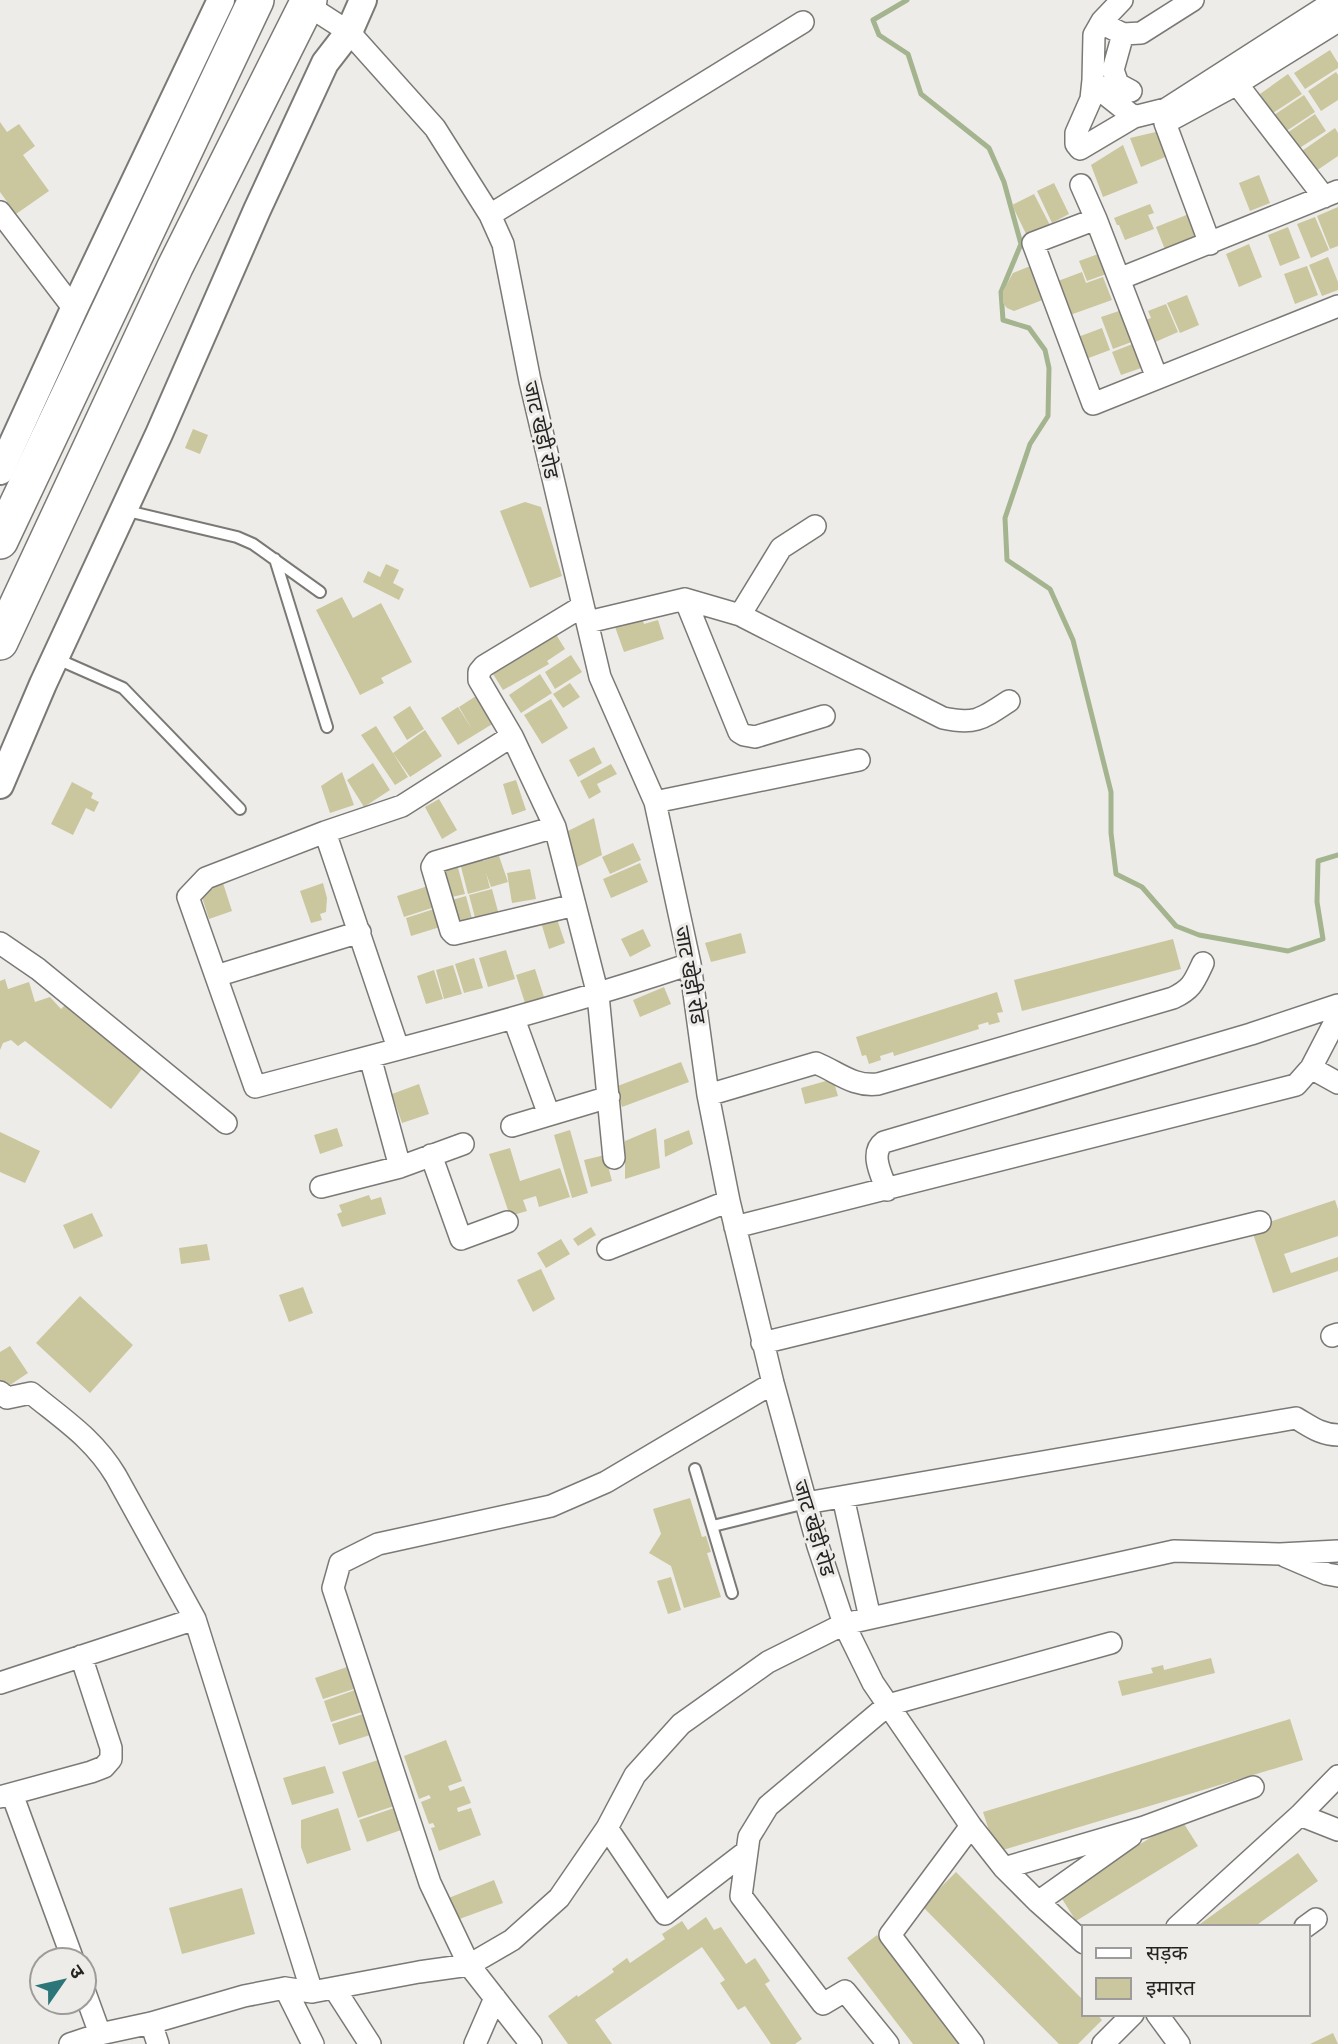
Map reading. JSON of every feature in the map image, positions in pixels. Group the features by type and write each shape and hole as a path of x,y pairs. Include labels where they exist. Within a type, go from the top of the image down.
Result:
{"main road":[{"path":"0,541 7,469 256,0"},
{"path":"0,642 174,267 308,2"}],"street":[{"path":"7,469 74,309 221,0"},
{"path":"0,785 257,210 325,63 349,32 363,0"},
{"path":"1122,0 1094,35 1091,99 1076,133 1076,145 1080,149 1134,117 1166,109 1336,0"},
{"path":"1101,23 1123,34 1141,33 1194,0"},
{"name":"जाट खेड़ी रोड","path":"308,2 349,32 435,128 490,215 503,244 530,381 600,677 655,802 690,964 708,1095 729,1201 762,1343 806,1503 844,1624 873,1683 971,1826 1004,1867 1082,1941"},
{"path":"490,215 803,23"},
{"path":"1210,244 1166,123 1334,30"},
{"path":"1123,34 1113,70 1118,84 1131,90"},
{"path":"1093,80 1105,94 1134,117"},
{"path":"1119,279 1331,194 1237,84"},
{"path":"1081,185 1157,378"},
{"path":"0,212 74,309"},
{"path":"1096,219 1033,243 1093,404 1338,306"},
{"path":"740,615 782,548 816,526"},
{"path":"685,599 739,732 755,737 824,716"},
{"path":"614,1158 598,995 555,827 512,736 479,680 479,672 484,666 585,614 685,599 740,615 943,718 960,722 976,720 1009,701"},
{"path":"512,736 402,806 325,832 206,878 188,897 255,1087 598,995 690,964"},
{"path":"655,802 859,760"},
{"path":"555,827 435,862 432,867 454,934 575,905"},
{"path":"325,832 398,1048"},
{"path":"216,976 360,932"},
{"path":"0,943 38,969 226,1123"},
{"path":"708,1095 816,1063 854,1083 867,1086 878,1084 1173,998 1193,985 1203,963"},
{"path":"887,1190 877,1153 884,1142 1251,1034 1338,1005"},
{"path":"735,1227 1297,1085 1311,1068 1338,1016"},
{"path":"514,1018 550,1115"},
{"path":"370,1057 400,1167"},
{"path":"1311,1068 1338,1083"},
{"path":"512,1126 609,1097"},
{"path":"321,1187 400,1167 463,1144"},
{"path":"431,1155 461,1239 507,1222"},
{"path":"608,1249 729,1201"},
{"path":"762,1343 1260,1222"},
{"path":"531,2044 469,1965 430,1883 333,1588 340,1563 378,1544 551,1506 606,1482 773,1383"},
{"path":"0,1392 7,1398 31,1393 93,1443 111,1468 195,1619 312,1992"},
{"path":"806,1503 1296,1418 1319,1432 1338,1435"},
{"path":"843,1497 870,1618"},
{"path":"70,2044 244,1996 285,1988 312,1992 469,1965 512,1940 559,1898 607,1828 635,1775 681,1724 768,1662 844,1624 1174,1551 1280,1554 1338,1551"},
{"path":"1280,1554 1338,1576"},
{"path":"0,1683 195,1619"},
{"path":"888,2044 845,1992 823,2004 741,1896 749,1837 768,1806 888,1705 1111,1643"},
{"path":"67,1946 6,1795 91,1772 104,1767 111,1759 111,1748 81,1656"},
{"path":"1179,1925 1300,1815 1338,1776"},
{"path":"1004,1867 1144,1827 1253,1787"},
{"path":"1300,1815 1338,1830"},
{"path":"971,1826 890,1935 974,2044"},
{"path":"1038,1902 1144,1827"},
{"path":"607,1828 665,1913 747,1851"},
{"path":"285,1988 313,2044"},
{"path":"334,1988 370,2044"},
{"path":"475,2044 495,1998"},
{"path":"93,2016 100,2034"},
{"path":"1103,2044 1131,2016"},
{"path":"151,2023 159,2044"}],"lane":[{"path":"123,510 237,537 253,544 320,592"},
{"path":"275,559 327,727"},
{"path":"55,658 123,688 240,809"},
{"path":"695,1469 732,1593"},
{"path":"713,1526 806,1503"}],"building":[{"path":"1330,50 1338,68 1305,89 1294,73"},
{"path":"1336,72 1338,100 1321,111 1308,91"},
{"path":"1288,74 1302,94 1273,113 1260,94"},
{"path":"1304,95 1315,112 1285,132 1274,115"},
{"path":"1315,114 1326,131 1298,149 1287,133"},
{"path":"0,122 7,132 19,124 35,146 23,155 49,191 16,214 0,192"},
{"path":"1335,128 1338,133 1338,156 1313,173 1299,153"},
{"path":"1160,131 1170,155 1141,167 1130,138"},
{"path":"1123,145 1138,183 1103,197 1091,165"},
{"path":"1259,175 1270,203 1250,211 1239,183"},
{"path":"1054,183 1069,214 1052,223 1037,191"},
{"path":"1034,194 1052,229 1029,240 1012,205"},
{"path":"1150,204 1154,213 1148,215 1154,229 1125,240 1114,218"},
{"path":"1338,207 1338,246 1330,249 1317,216"},
{"path":"1194,212 1206,242 1168,257 1156,227"},
{"path":"1315,217 1329,250 1311,258 1297,224"},
{"path":"1288,227 1300,258 1280,266 1268,235"},
{"path":"1249,244 1262,277 1239,287 1226,254"},
{"path":"1101,253 1109,273 1087,281 1079,261"},
{"path":"1328,257 1338,282 1338,290 1322,296 1309,265"},
{"path":"1033,265 1045,299 1014,311 1007,308 1003,303 1003,291 1013,273"},
{"path":"1307,266 1318,295 1295,304 1284,274"},
{"path":"1082,272 1086,283 1103,277 1112,300 1070,315 1058,281"},
{"path":"1187,295 1199,325 1180,333 1167,303"},
{"path":"1166,304 1178,332 1153,343 1143,321 1151,318 1148,311"},
{"path":"1122,310 1134,341 1113,349 1101,317"},
{"path":"1102,328 1110,350 1086,359 1078,337"},
{"path":"1135,343 1144,367 1121,375 1112,352"},
{"path":"193,429 208,435 200,454 185,448"},
{"path":"525,502 541,507 562,576 530,588 500,511"},
{"path":"386,564 399,570 393,583 404,589 399,600 363,582 368,571 380,577"},
{"path":"342,597 353,618 381,603 412,662 381,678 384,683 360,695 316,610"},
{"path":"641,615 644,624 658,620 664,639 624,652 614,624"},
{"path":"552,628 565,649 547,661 549,664 503,690 493,674 530,652 525,644"},
{"path":"571,655 582,672 555,689 545,672"},
{"path":"540,674 552,693 521,713 509,695"},
{"path":"570,683 580,697 563,708 553,694"},
{"path":"476,696 494,723 458,745 441,718 458,707 472,729 459,707"},
{"path":"551,699 568,728 542,744 524,715"},
{"path":"410,706 424,729 407,740 393,717"},
{"path":"376,726 408,777 395,785 361,735"},
{"path":"425,730 442,756 410,777 393,753"},
{"path":"594,747 602,763 578,777 569,760"},
{"path":"373,763 390,790 364,807 347,780"},
{"path":"611,764 617,774 597,784 601,792 589,799 580,781"},
{"path":"342,772 354,805 330,813 321,786"},
{"path":"516,780 526,810 512,815 503,784"},
{"path":"72,782 93,793 91,798 99,802 94,812 86,808 73,835 51,824"},
{"path":"439,799 457,830 442,839 425,807"},
{"path":"594,818 602,855 571,870 560,835"},
{"path":"633,843 641,860 610,874 602,857"},
{"path":"499,856 508,882 491,887 486,873 490,888 468,894 460,863"},
{"path":"640,863 648,882 611,898 603,879"},
{"path":"457,864 465,894 443,899 435,870"},
{"path":"530,869 536,899 512,903 507,873"},
{"path":"222,880 232,911 209,919 199,888"},
{"path":"323,883 327,898 326,912 320,914 322,920 311,923 300,891"},
{"path":"428,886 435,907 404,917 397,896"},
{"path":"492,889 500,919 477,925 469,895"},
{"path":"466,896 474,926 453,932 445,902"},
{"path":"434,909 440,927 411,936 406,918"},
{"path":"555,913 565,943 549,949 540,919"},
{"path":"643,929 651,946 630,957 621,939"},
{"path":"741,933 746,953 711,962 705,943"},
{"path":"1173,939 1181,969 1022,1011 1014,980"},
{"path":"506,950 515,979 488,987 479,958"},
{"path":"474,958 483,988 464,993 455,964"},
{"path":"453,965 462,994 444,999 436,970"},
{"path":"535,969 544,997 525,1003 516,975"},
{"path":"434,970 443,999 426,1004 417,976"},
{"path":"5,979 8,989 29,982 35,1002 50,997 61,1009 66,1004 145,1065 111,1109 25,1041 18,1046 11,1040 3,1043 0,1050 0,981"},
{"path":"664,987 671,1004 640,1017 633,1000"},
{"path":"997,992 1003,1012 997,1013 1000,1022 978,1025 979,1029 894,1056 893,1052 880,1056 881,1060 869,1064 866,1055 862,1056 856,1037"},
{"path":"681,1062 689,1082 622,1107 615,1087"},
{"path":"833,1079 838,1096 805,1104 801,1088"},
{"path":"419,1084 429,1114 402,1123 392,1094"},
{"path":"337,1128 343,1146 320,1154 314,1135"},
{"path":"656,1128 660,1168 625,1179 625,1141"},
{"path":"570,1130 588,1193 572,1198 554,1135"},
{"path":"689,1130 693,1144 665,1157 664,1140"},
{"path":"0,1132 40,1151 25,1183 0,1172"},
{"path":"510,1148 520,1181 560,1168 570,1197 539,1207 536,1196 523,1200 527,1211 510,1216 489,1154"},
{"path":"605,1155 612,1181 591,1187 584,1160"},
{"path":"369,1195 371,1200 381,1197 386,1214 342,1227 337,1214 342,1212 339,1205"},
{"path":"1335,1200 1338,1209 1338,1236 1284,1254 1291,1273 1338,1257 1338,1271 1273,1293 1251,1228"},
{"path":"92,1213 103,1236 74,1249 63,1225"},
{"path":"591,1227 596,1235 578,1246 573,1239"},
{"path":"561,1239 570,1254 546,1268 537,1253"},
{"path":"207,1244 210,1260 181,1264 179,1248"},
{"path":"541,1269 555,1299 533,1312 517,1280"},
{"path":"303,1287 313,1313 289,1322 279,1295"},
{"path":"80,1296 133,1345 90,1393 36,1343"},
{"path":"10,1346 28,1373 4,1389 0,1383 0,1352"},
{"path":"690,1498 702,1537 706,1536 711,1552 707,1553 721,1597 684,1608 671,1566 649,1553 661,1534 653,1509"},
{"path":"671,1577 681,1610 668,1614 657,1581"},
{"path":"1211,1658 1215,1673 1122,1696 1118,1681 1153,1673 1151,1668 1163,1665 1164,1670"},
{"path":"347,1667 354,1689 323,1699 315,1678"},
{"path":"355,1690 362,1712 331,1722 324,1701"},
{"path":"363,1714 370,1735 339,1745 332,1724"},
{"path":"1290,1719 1303,1760 996,1852 983,1812"},
{"path":"446,1740 462,1781 448,1786 450,1791 464,1786 471,1803 457,1808 458,1812 471,1808 481,1835 439,1851 431,1828 435,1827 433,1823 429,1824 421,1802 431,1798 429,1795 419,1799 404,1756"},
{"path":"381,1759 397,1805 358,1818 342,1772"},
{"path":"325,1766 334,1793 292,1805 283,1778"},
{"path":"397,1807 404,1829 367,1842 359,1820"},
{"path":"338,1808 351,1850 307,1864 301,1847 301,1820"},
{"path":"1181,1819 1198,1846 1076,1921 1059,1894"},
{"path":"1298,1853 1318,1881 1257,1925 1199,1925"},
{"path":"956,1872 1082,1999 1082,2016 1099,2016 1102,2020 1078,2044 1059,2044 922,1906"},
{"path":"494,1880 503,1903 454,1921 446,1899"},
{"path":"242,1888 255,1934 182,1954 169,1908"},
{"path":"706,1917 714,1930 721,1927 746,1964 755,1958 770,1981 765,1984 802,2039 795,2044 771,2044 745,2006 738,2010 720,1983 725,1980 702,1947 595,2020 612,2044 568,2044 548,2016 614,1972 612,1969 627,1958 630,1963 665,1939 662,1934 682,1921 688,1930"},
{"path":"877,1935 960,2044 913,2044 847,1958"},
{"path":"1333,2033 1338,2044 1310,2044"}],"waterway":[{"path":"907,0 873,20 879,35 908,54 921,94 989,148 1004,182 1021,244 1001,292 1003,320 1029,328 1045,350 1049,368 1048,416 1030,444 1005,518 1007,560 1050,589 1073,640 1111,792 1111,833 1116,874 1142,887 1176,926 1199,935 1288,951 1323,939 1317,902 1318,861 1338,855"}]}
